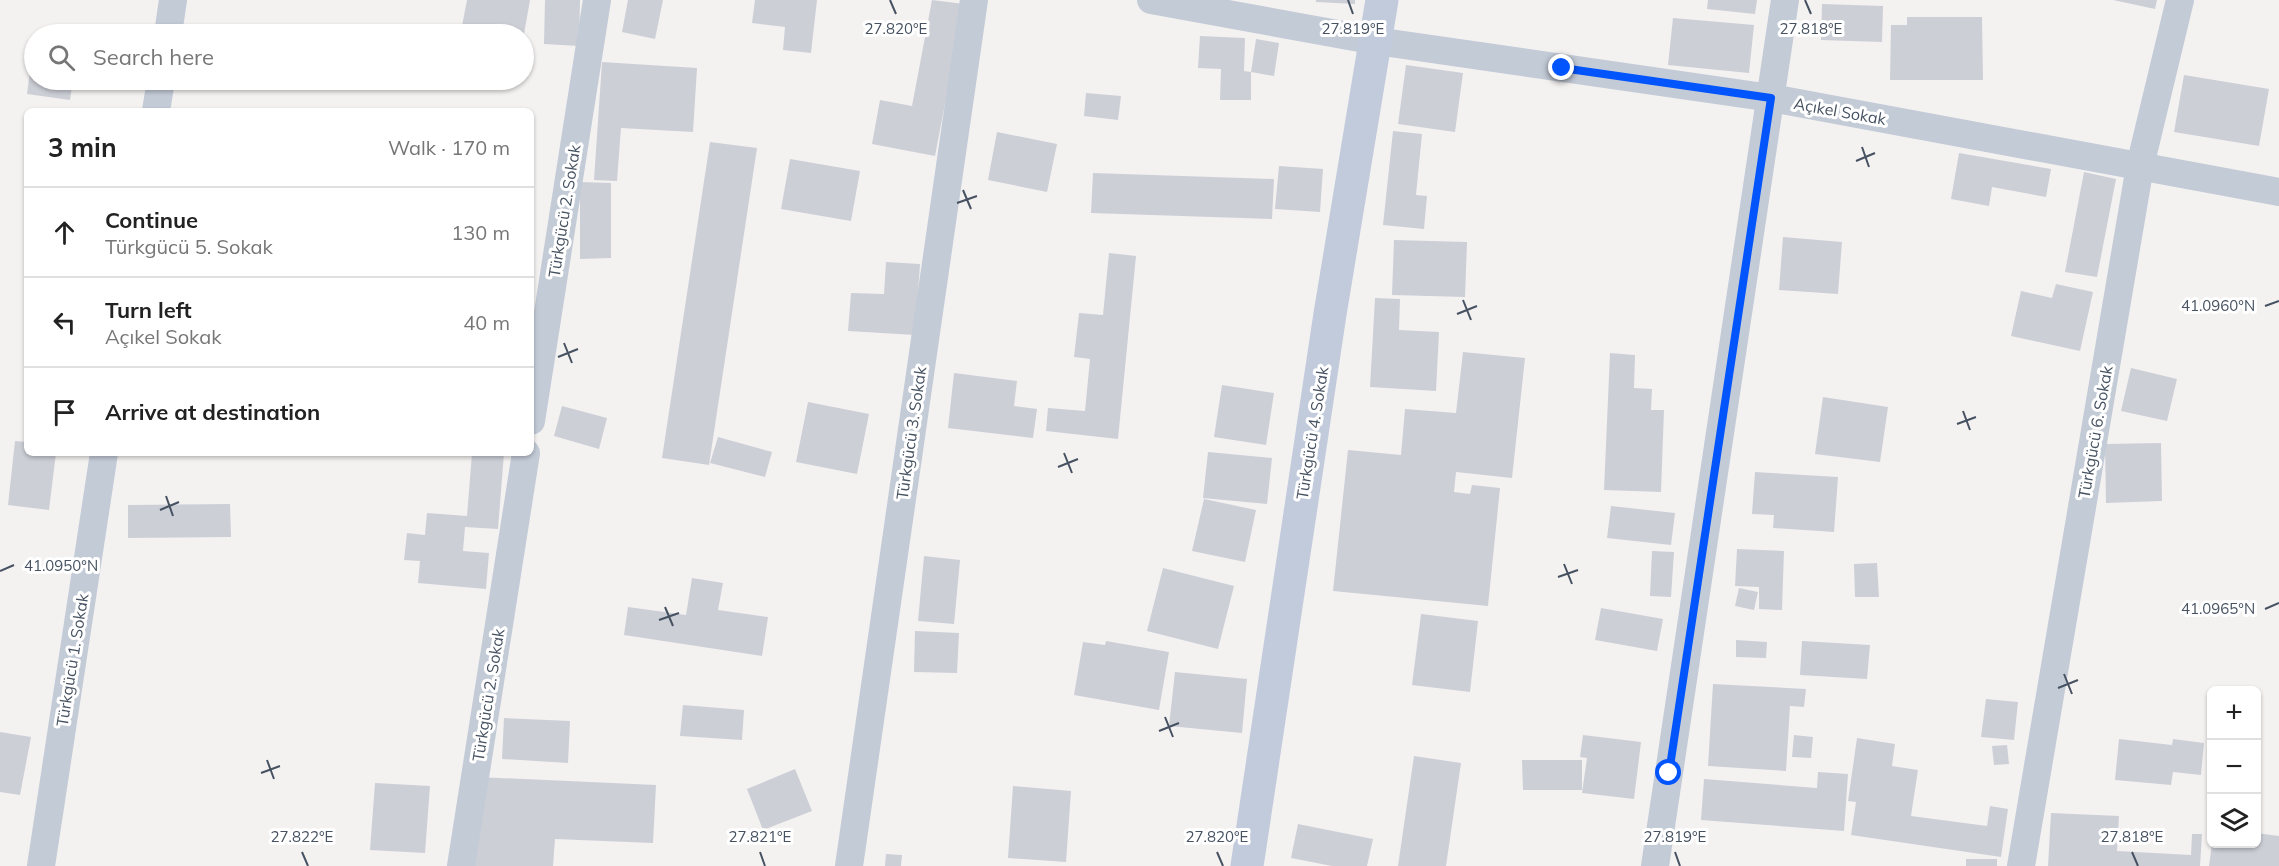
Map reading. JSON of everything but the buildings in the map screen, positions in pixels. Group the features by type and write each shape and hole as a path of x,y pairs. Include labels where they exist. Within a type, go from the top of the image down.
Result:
{"main road":[{"name":"Türkgücü 4. Sokak","path":"1246,866 1330,314 1382,0"}],"street":[{"path":"169,24 173,0"},
{"name":"Türkgücü 2. Sokak","path":"534,403 597,0"},
{"name":"Türkgücü 3. Sokak","path":"849,866 974,0"},
{"name":"Açıkel Sokak","path":"1151,0 1376,41 1771,98 2279,192"},
{"path":"1655,866 1785,0"},
{"name":"Türkgücü 6. Sokak","path":"2021,866 2140,166 2180,0"},
{"path":"156,108 159,90"},
{"name":"Türkgücü 1. Sokak","path":"41,866 104,456"},
{"name":"Türkgücü 2. Sokak","path":"461,866 526,456"}],"route":[{"path":"1562,68 1771,98 1669,773"}]}
